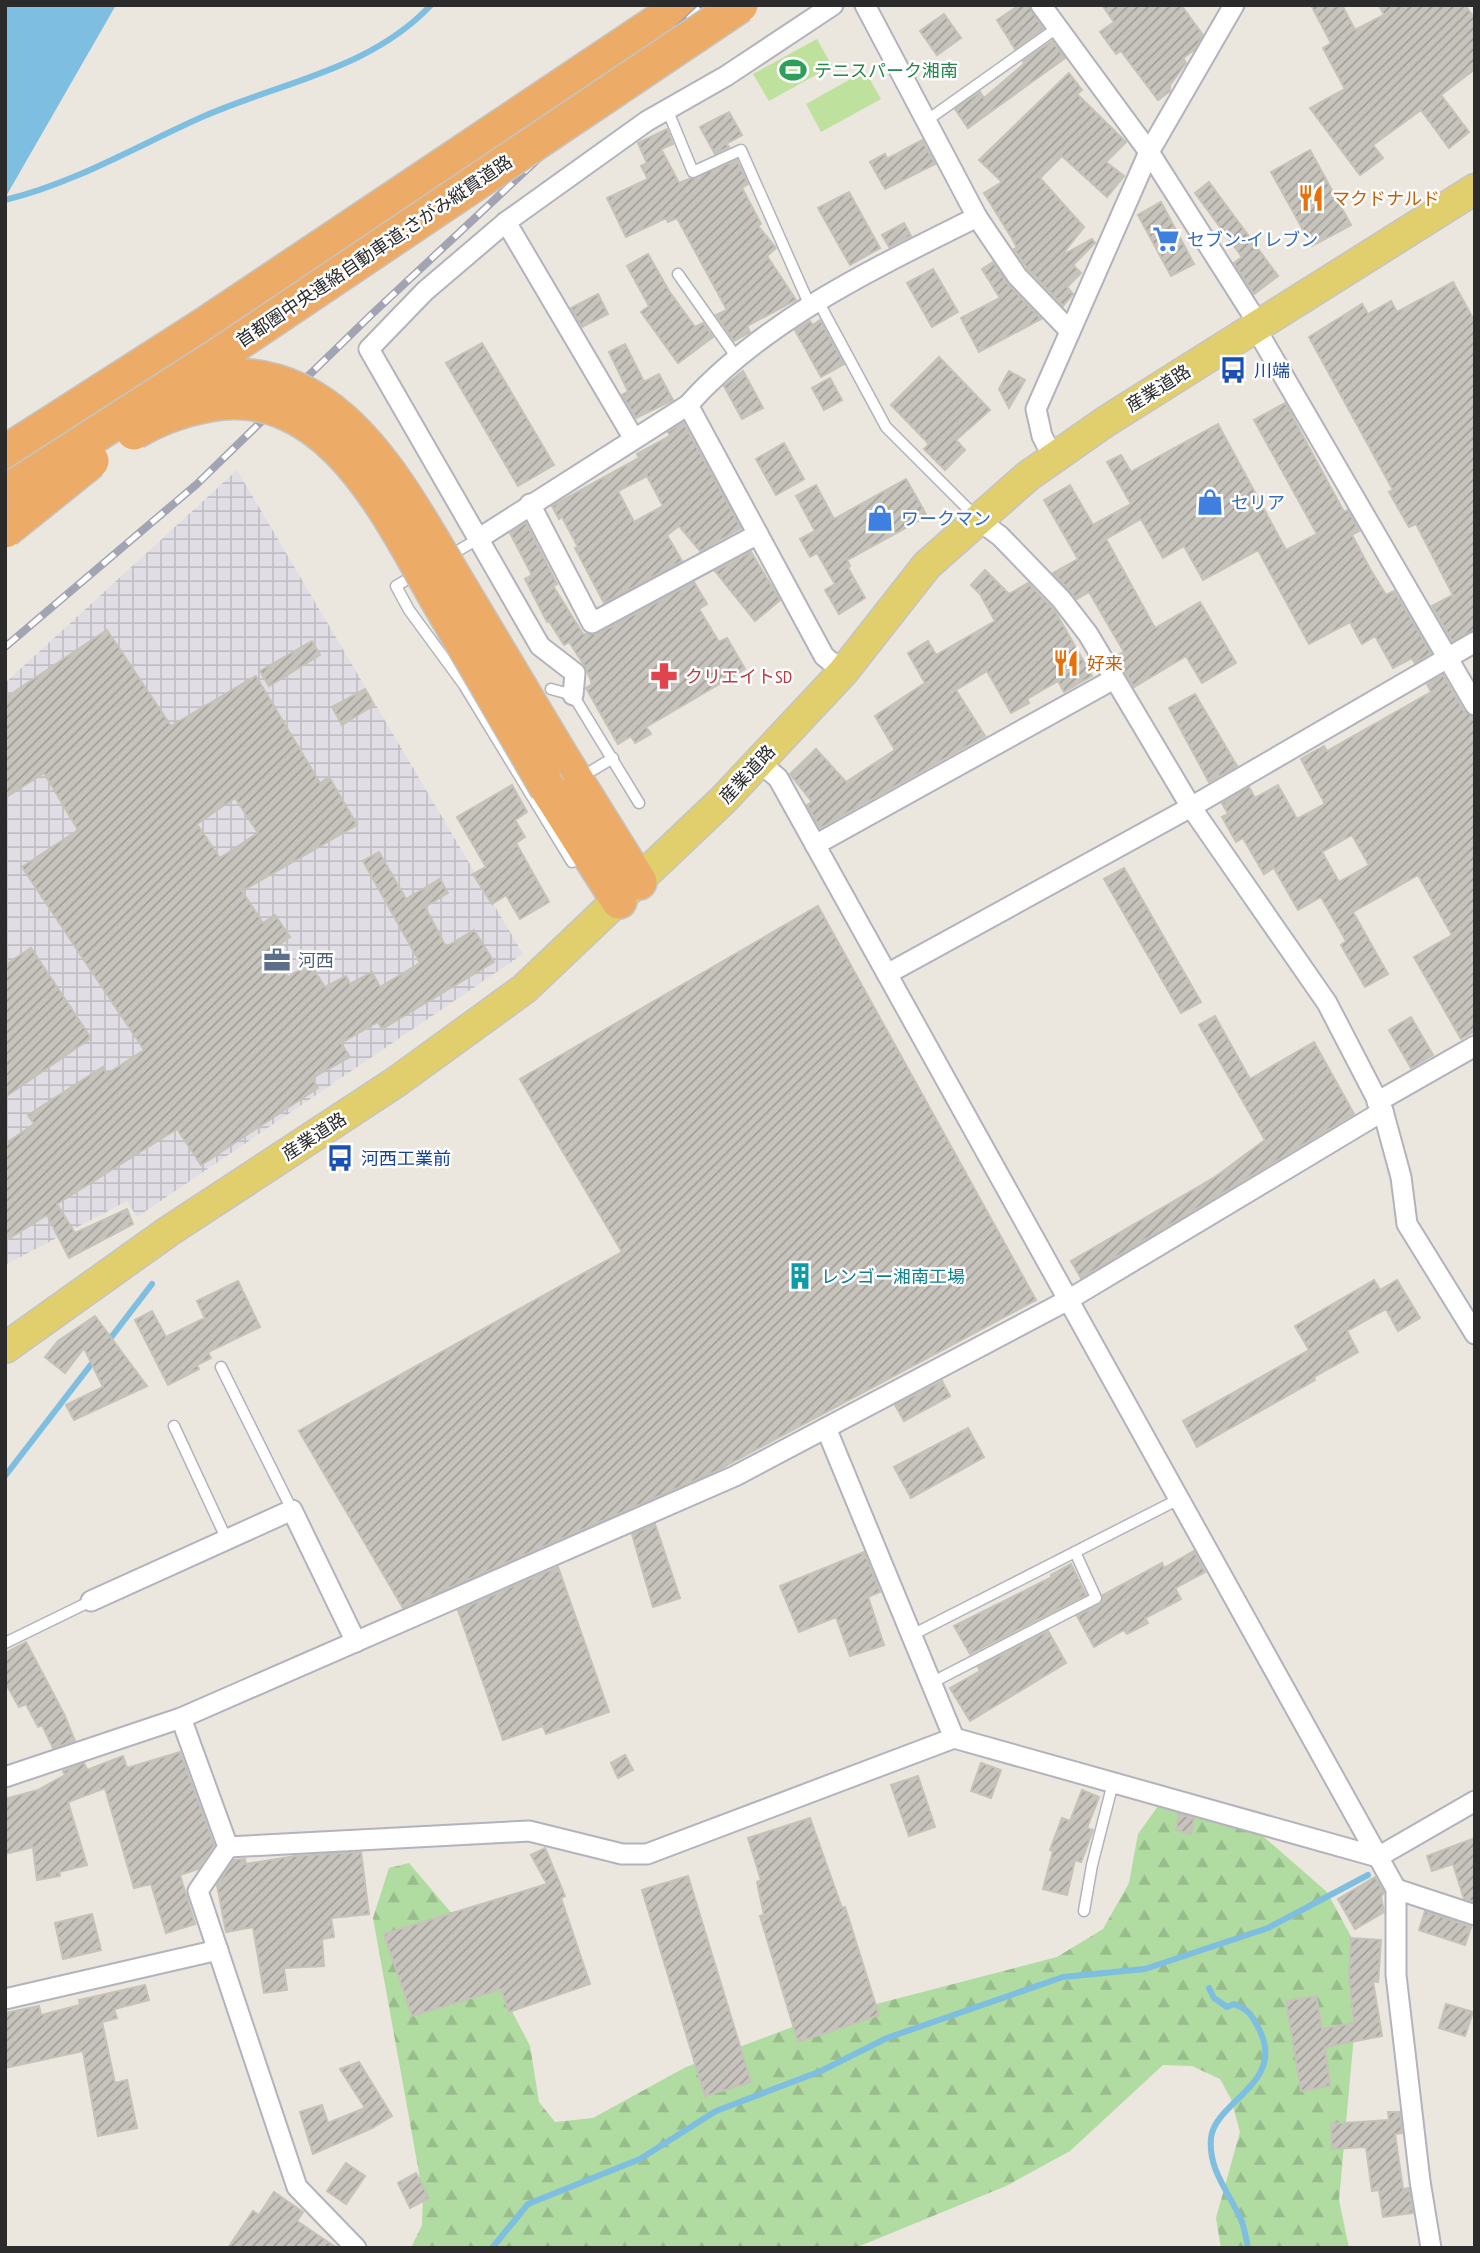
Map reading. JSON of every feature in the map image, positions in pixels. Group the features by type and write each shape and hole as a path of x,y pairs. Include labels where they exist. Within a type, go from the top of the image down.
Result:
{"highway":[{"name":"首都圏中央連絡自動車道;さがみ縦貫道路","path":"5,453 683,5"},
{"name":"首都圏中央連絡自動車道;さがみ縦貫道路","path":"5,494 232,347 740,5"},
{"path":"5,494 89,431 154,393 220,377 244,377 293,389 339,416 378,456 560,755 629,891"},
{"path":"5,444 91,398"},
{"path":"5,530 119,440 172,413 220,402 243,402 290,414 312,426 334,445 373,492 548,789 629,891"}],"main road":[{"name":"産業道路","path":"5,1348 169,1231 396,1082 524,989 689,835 759,762 843,672 928,565 977,519 1053,457 1475,189"}],"street":[{"path":"573,695 575,673 540,646 369,349 425,291 506,222 667,109 726,76 833,5"},
{"path":"864,5 977,217 1017,276 1069,330"},
{"path":"1041,5 1149,152 1257,326 1475,705"},
{"path":"1053,457 1042,436 1036,409 1149,152 1234,5"},
{"path":"478,539 688,405 716,374 814,303 977,217"},
{"path":"506,222 634,439"},
{"path":"688,405 824,656 843,672"},
{"path":"530,504 592,624 758,534"},
{"path":"977,519 999,536 1061,599 1088,634 1191,807 1327,1003 1380,1106 1401,1177 1407,1224 1475,1334"},
{"path":"887,974 1191,807 1475,642"},
{"path":"815,845 1114,678"},
{"path":"759,762 778,778 1396,1889 1396,1975 1420,2181 1431,2248"},
{"path":"5,1777 181,1718 735,1476 1068,1300 1475,1045"},
{"path":"826,1428 954,1738"},
{"path":"91,1601 292,1510 356,1642"},
{"path":"181,1718 228,1847"},
{"path":"228,1847 529,1831 622,1854 647,1854 954,1738 1378,1857 1475,1801"},
{"path":"228,1847 198,1891 297,2187 356,2248"},
{"path":"1396,1889 1475,1915"},
{"path":"6,1997 218,1950"}],"lane":[{"path":"926,121 1057,28"},
{"path":"667,109 693,172 741,150 814,303 886,427 977,519"},
{"path":"678,274 737,358"},
{"path":"478,539 396,586 409,610 464,685 572,862"},
{"path":"551,689 561,694 573,695 639,803"},
{"path":"593,771 613,758"},
{"path":"221,1367 292,1510"},
{"path":"174,1426 227,1540"},
{"path":"912,1635 1180,1499"},
{"path":"931,1683 1096,1598 1075,1552"},
{"path":"5,1643 91,1601"},
{"path":"1084,1911 1092,1865 1113,1783"}],"shaded area":[{"path":"237,470 523,954 137,1217 127,1201 5,1265 5,683"}],"green space":[{"name":"テニスパーク湘南","path":"817,39 832,66 769,101 753,74"},
{"name":"テニスパーク湘南","path":"865,71 881,99 821,132 806,104"},
{"path":"1166,1795 1225,1803 1327,1892 1355,1944 1358,1991 1339,2200 1349,2248 1221,2248 1216,2218 1240,2132 1231,2099 1220,2079 1192,2066 1163,2065 1070,2151 1006,2186 855,2248 411,2248 422,2225 423,2195 373,1918 389,1868 409,1863 476,1942 530,2046 539,2102 555,2122 593,2118 686,2067 803,2023 1057,1957 1103,1929 1129,1883 1138,1834"}],"water":[{"path":"5,5 116,5 5,198"}],"building":[{"path":"1020,5 1029,5 1043,29 1015,49 997,20"},
{"path":"1102,5 1181,5 1203,35 1194,50 1183,58 1186,63 1170,85 1170,91 1158,100 1121,51 1116,54 1100,32 1114,22"},
{"path":"1311,5 1342,5 1355,30 1384,15 1379,5 1465,5 1475,19 1475,69 1441,95 1469,132 1449,148 1421,110 1373,145 1383,158 1360,175 1310,108 1345,89 1323,48 1331,43"},
{"path":"944,14 961,38 937,55 920,31"},
{"path":"1052,41 1065,58 968,128 955,109 980,92 984,98 1024,64 1023,61"},
{"path":"1069,73 1082,90 1077,94 1126,142 1106,162 1124,176 1107,197 1062,156 1040,178 1084,227 1061,256 1092,239 1095,243 1073,265 1081,273 1067,287 1073,294 1063,306 1027,268 1014,249 1017,248 1013,240 984,193 1002,182 979,160"},
{"path":"729,112 742,135 726,144 729,147 715,154 700,127"},
{"path":"667,129 673,144 661,149 679,183 737,160 748,184 742,188 761,224 758,226 776,248 767,256 796,300 747,326 750,332 734,341 716,315 727,310 677,218 668,222 666,218 626,237 607,198 648,179 641,166 647,163 638,143"},
{"path":"922,140 935,164 885,189 870,162 885,154 887,159"},
{"name":"マクドナルド","path":"1310,150 1351,225 1312,246 1271,172"},
{"path":"1209,182 1278,276 1254,294 1234,263 1242,257 1195,193"},
{"path":"849,192 880,248 850,265 818,208"},
{"name":"セブン-イレブン","path":"1161,202 1194,264 1171,276 1138,215"},
{"path":"904,223 911,236 889,247 882,235"},
{"path":"648,254 669,291 695,327 703,323 713,337 678,363 641,312 649,306 627,266"},
{"path":"993,262 1008,284 1041,319 979,352 961,318 1000,298 982,269"},
{"path":"933,269 958,312 932,327 907,283"},
{"path":"1453,282 1475,322 1475,630 1452,641 1432,606 1453,595 1416,524 1409,527 1389,492 1393,490 1309,337 1362,304 1368,314 1391,301 1397,312"},
{"path":"598,294 608,314 582,327 571,308"},
{"path":"820,320 844,364 821,377 795,330 810,321 813,325"},
{"path":"482,343 554,465 518,486 446,363"},
{"path":"625,344 644,382 659,374 673,400 636,418 622,395 628,391 609,352"},
{"path":"939,357 990,410 956,440 965,450 945,470 924,449 929,444 891,405"},
{"path":"743,371 763,408 742,419 724,386"},
{"path":"1009,371 1025,380 1009,408 999,389"},
{"path":"830,378 842,400 824,410 812,388"},
{"path":"1285,403 1344,512 1348,510 1359,531 1352,535 1369,567 1386,595 1394,591 1431,653 1415,663 1412,658 1393,668 1375,636 1362,644 1350,622 1309,644 1258,550 1203,580 1184,546 1163,558 1141,519 1106,539 1155,628 1200,602 1236,663 1202,683 1186,656 1134,687 1116,656 1124,652 1089,592 1077,599 1053,573 1078,559 1044,500 1070,485 1093,525 1131,504 1107,462 1121,455 1131,472 1218,424 1286,550 1317,534 1254,420"},
{"path":"683,422 741,528 700,551 679,526 667,535 682,561 604,603 562,517 559,519 552,506 639,458 637,454 670,436 668,432","holes":["647,476 663,506 634,522 618,491"]},
{"path":"784,443 804,479 776,495 756,459"},
{"path":"906,479 927,516 847,560 850,566 848,568 865,598 839,614 825,590 835,584 817,553 810,557 800,539 815,531 796,496 816,485 834,519"},
{"name":"クリエイトSD","path":"526,523 557,584 553,586 583,634 598,634 694,582 707,604 699,609 719,642 727,638 745,669 646,727 651,734 635,743 631,736 618,744 586,688 592,684 586,668 569,642 564,645 549,621 547,622 525,579 532,575 510,533"},
{"path":"751,552 780,600 755,621 715,571"},
{"path":"985,570 1009,594 1028,583 1055,611 1092,676 1064,692 1058,681 1027,699 1029,703 1011,713 987,671 956,690 985,736 820,828 807,805 812,802 790,774 816,749 846,782 895,750 875,716 925,683 908,653 928,641 936,655 995,621 980,594 971,585"},
{"path":"107,630 171,726 256,676 320,783 329,777 357,825 242,891 263,923 275,915 290,937 271,951 288,977 310,964 325,987 346,976 350,984 372,972 380,987 420,963 363,861 379,852 406,899 440,879 448,893 425,907 446,947 474,930 494,962 382,1029 378,1022 341,1043 350,1057 312,1078 318,1088 201,1165 177,1129 57,1204 75,1233 127,1209 133,1224 69,1258 47,1215 5,1241 5,1144 34,1124 28,1115 103,1067 107,1074 144,1050 22,867 78,830 44,773 5,798 5,698","holes":["235,798 258,833 220,858 197,824"]},
{"path":"312,641 320,655 269,686 260,671"},
{"path":"1443,675 1464,711 1475,717 1475,1031 1461,1039 1414,957 1452,935 1418,875 1353,912 1388,974 1365,987 1341,945 1346,941 1321,897 1298,910 1274,868 1264,874 1243,838 1236,842 1222,817 1228,814 1222,803 1249,787 1255,798 1278,785 1297,819 1325,804 1301,759 1324,746 1327,751 1431,692 1427,684","holes":["1352,835 1369,865 1339,882 1322,852"]},
{"path":"365,689 374,705 342,725 332,707"},
{"path":"1195,694 1237,766 1209,782 1169,708"},
{"path":"512,785 527,812 515,820 525,837 516,843 549,902 520,919 506,895 492,904 473,874 486,867 457,817"},
{"path":"1124,868 1201,1002 1181,1013 1104,879"},
{"name":"レンゴー湘南工場","path":"818,906 1036,1300 714,1472 403,1608 299,1431 622,1252 520,1079"},
{"path":"31,948 91,1038 5,1097 5,965"},
{"path":"1215,1016 1250,1079 1314,1042 1354,1114 1081,1278 1071,1261 1215,1177 1265,1140 1199,1025"},
{"path":"1411,1017 1433,1055 1411,1068 1389,1030"},
{"path":"1374,1280 1380,1290 1397,1280 1420,1318 1398,1331 1386,1309 1347,1331 1358,1352 1314,1377 1315,1380 1197,1447 1183,1421 1309,1350 1295,1326"},
{"path":"238,1281 260,1327 208,1352 211,1358 197,1365 199,1369 168,1385 135,1320 152,1311 166,1337 205,1318 197,1301"},
{"path":"95,1316 147,1386 74,1420 66,1405 103,1387 84,1348 65,1373 45,1357 58,1341"},
{"path":"942,1381 950,1396 904,1421 895,1405"},
{"path":"968,1428 984,1457 911,1498 894,1467"},
{"path":"655,1524 680,1598 653,1607 632,1534"},
{"path":"1194,1551 1205,1572 1175,1588 1181,1599 1145,1618 1148,1623 1127,1634 1124,1630 1094,1647 1077,1616 1100,1604 1103,1595 1162,1563 1164,1568"},
{"path":"864,1552 880,1592 868,1597 884,1645 850,1656 836,1617 799,1632 780,1586"},
{"path":"1071,1564 1086,1595 970,1654 954,1626 1052,1577 1051,1575"},
{"path":"558,1567 609,1712 546,1734 543,1726 503,1740 458,1610"},
{"path":"1048,1631 1066,1663 970,1721 950,1688 980,1671 978,1667"},
{"path":"26,1642 64,1714 75,1741 53,1748 42,1725 38,1727 26,1704 19,1707 5,1682 5,1653"},
{"path":"180,1752 214,1845 198,1869 180,1875 195,1924 166,1933 151,1884 134,1888 105,1788 68,1802 87,1865 59,1872 60,1876 37,1880 33,1847 5,1854 5,1799 38,1790 65,1775 63,1771 84,1763 87,1770 123,1756 127,1768"},
{"path":"625,1755 633,1770 618,1778 611,1763"},
{"path":"981,1763 1001,1770 991,1798 971,1791"},
{"path":"918,1776 935,1827 909,1836 891,1785"},
{"path":"1082,1790 1099,1797 1087,1828 1093,1830 1081,1862 1075,1860 1067,1895 1043,1889 1053,1851 1050,1850 1062,1818 1070,1821"},
{"path":"1179,1814 1194,1818 1191,1834 1176,1830"},
{"path":"810,1818 842,1908 845,1907 879,2015 798,2042 760,1916 764,1915 757,1882 761,1880 748,1838"},
{"path":"1475,1838 1475,1902 1464,1899 1453,1864 1432,1871 1427,1856"},
{"path":"545,1848 565,1896 561,1898 590,1984 509,2012 501,1989 412,2016 384,1934 547,1884 531,1855"},
{"path":"361,1852 369,1914 331,1918 334,1937 322,1939 324,1966 284,1968 287,1990 264,1993 253,1927 226,1932 217,1885 234,1860 245,1859 246,1864 295,1856"},
{"path":"688,1876 751,2082 705,2096 642,1890"},
{"path":"1375,1877 1384,1892 1381,1897 1384,1912 1355,1929 1338,1899"},
{"path":"1425,1911 1471,1927 1465,1945 1419,1930"},
{"path":"92,1914 101,1950 63,1959 55,1923"},
{"path":"1351,1938 1381,1940 1378,1982 1373,1981 1382,2036 1325,2047 1330,2086 1301,2091 1286,2001 1316,1996 1322,2029 1354,2023 1349,1976"},
{"path":"145,1985 149,2000 114,2009 117,2018 102,2022 115,2083 127,2080 137,2128 98,2136 83,2051 5,2068 5,2013 39,2006 41,2015 80,2005 79,2000"},
{"path":"1446,2004 1473,2012 1465,2036 1439,2028"},
{"path":"359,2062 392,2116 372,2128 313,2154 300,2112 322,2105 328,2123 365,2108 340,2069"},
{"path":"1388,2112 1400,2112 1402,2133 1395,2134 1403,2189 1409,2188 1413,2213 1383,2217 1379,2190 1372,2191 1366,2147 1332,2149 1331,2124 1389,2120"},
{"path":"346,2163 365,2176 346,2204 327,2191"},
{"path":"416,2173 429,2198 410,2208 398,2183"},
{"path":"274,2192 303,2212 297,2221 337,2248 228,2248 253,2211 259,2215"}],"waterway":[{"path":"5,200 56,184 202,117 353,60 407,27 431,5"},
{"path":"106,1344 152,1284"},
{"path":"5,1476 96,1358"},
{"path":"492,2248 528,2204 640,2159 716,2111 821,2071 887,2038 1063,1977 1145,1969 1268,1928 1368,1875"},
{"path":"1209,1988 1214,1998 1227,2007 1234,2004 1249,2013 1259,2029 1265,2048 1264,2064 1257,2077 1224,2113 1215,2125 1211,2138 1216,2171 1242,2222 1248,2248"}],"railway":[{"path":"5,647 197,484 371,315 703,5"}],"place":[{"name":"テニスパーク湘南","path":"793,70"},
{"name":"マクドナルド","path":"1311,198"},
{"name":"セブン-イレブン","path":"1166,239"},
{"name":"川端","path":"1233,370"},
{"name":"セリア","path":"1210,502"},
{"name":"ワークマン","path":"880,518"},
{"name":"好来","path":"1066,663"},
{"name":"クリエイトSD","path":"664,676"},
{"name":"河西","path":"277,960"},
{"name":"河西工業前","path":"340,1158"},
{"name":"レンゴー湘南工場","path":"800,1276"}]}
